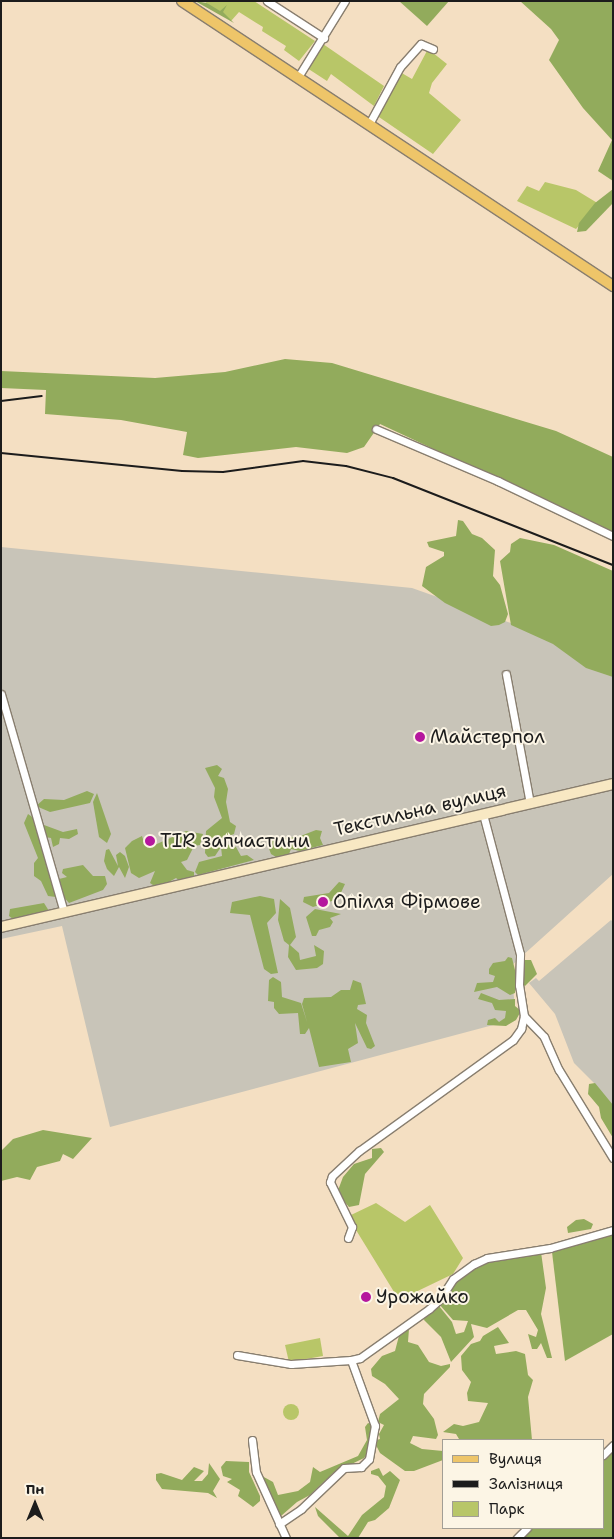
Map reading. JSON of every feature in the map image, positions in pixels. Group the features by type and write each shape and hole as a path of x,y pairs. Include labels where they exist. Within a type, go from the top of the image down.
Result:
{"main road":[{"path":"182,1 613,286"}],"street":[{"path":"267,1 324,38"},
{"path":"298,77 324,38 344,1"},
{"path":"369,124 400,67 422,44 433,48"},
{"path":"376,429 498,481 613,536"},
{"path":"506,674 530,802"},
{"path":"1,694 64,912"},
{"name":"Текстильна вулиця","path":"1,927 613,784"},
{"path":"348,1238 352,1227 330,1182 332,1176 359,1151 513,1040 524,1016 519,985 520,954 483,814"},
{"path":"524,1016 544,1037 559,1070 613,1158"},
{"path":"237,1355 291,1364 360,1358 429,1309 440,1299 453,1279 474,1264 487,1258 550,1248 613,1230"},
{"path":"279,1524 301,1509 344,1468 361,1467 369,1459 375,1426 351,1360"},
{"path":"252,1440 256,1472 286,1538"},
{"path":"604,1454 613,1445"},
{"path":"517,1538 526,1529"}],"shaded area":[{"path":"1,547 412,588 533,631 613,673 613,874 511,966 516,1019 110,1127 62,926 1,939"},
{"path":"611,920 613,922 613,1111 595,1084 574,1063 555,1014 529,983 536,978 539,981"}],"green space":[{"path":"195,1 207,3 220,11 227,5 223,12 234,23"},
{"path":"204,1 254,1 315,41 299,61 284,50 286,46 262,31 263,27 239,12 231,21"},
{"path":"399,1 449,1 427,26"},
{"path":"520,1 613,1 613,181 598,171 612,140 583,108 549,60 559,40 551,29"},
{"path":"323,44 384,86 374,106 331,74 327,81 307,68"},
{"path":"428,49 447,64 432,83 429,93 461,120 433,154 376,115 400,72 412,79"},
{"path":"545,182 576,190 599,204 576,229 517,201 527,186 539,191"},
{"path":"613,189 613,203 586,231 577,232 579,223 595,203"},
{"path":"285,359 332,363 556,431 613,457 613,533 380,424 364,447 347,453 296,447 198,458 183,455 187,432 121,420 45,414 46,390 1,388 1,371 155,378 225,372"},
{"path":"458,520 463,521 472,534 482,538 495,550 493,576 500,585 508,614 505,622 499,625 491,626 445,603 422,586 426,567 444,556 444,552 429,547 427,542 456,536"},
{"path":"520,538 554,545 613,571 613,677 586,668 553,644 511,625 500,561 510,552 511,544"},
{"path":"217,765 222,769 218,776 224,778 228,789 226,802 230,822 236,826 234,834 226,837 226,844 236,847 241,856 247,855 254,860 198,875 195,872 199,862 222,856 221,847 215,856 208,857 205,853 206,831 222,818 214,797 215,788 205,768"},
{"path":"87,791 94,794 90,803 50,812 36,806 44,799 64,800"},
{"path":"97,793 111,834 107,843 99,837 93,802"},
{"path":"28,814 35,819 56,897 48,896 41,881 34,876 34,863 38,858 24,823"},
{"path":"44,825 63,832 77,829 78,834 69,839 60,838 59,844 53,847 51,838 45,837"},
{"path":"316,830 322,831 320,838 323,845 300,851 291,849 289,854 276,857 271,854 268,846 274,838 298,837"},
{"path":"186,831 203,834 200,845 194,846 187,860 181,862 187,870 194,872 194,877 180,881 176,878 162,886 150,883 155,871 139,878 131,873 125,848 132,841 142,836 145,845 150,847"},
{"path":"109,849 118,866 116,855 120,852 125,856 129,867 125,878 119,867 114,876 107,869 104,861 106,850"},
{"path":"83,865 93,876 105,876 107,884 103,890 69,903 62,895 59,879 67,877 62,873 63,869"},
{"path":"339,882 345,884 338,899 313,907 303,902 304,897 329,893"},
{"path":"260,896 274,899 276,913 267,923 278,973 271,974 264,969 250,915 230,913 232,902"},
{"path":"280,899 290,908 296,937 290,945 299,953 300,960 316,956 314,945 324,951 323,964 317,968 296,970 288,957 289,945 284,941 278,920"},
{"path":"44,903 49,911 13,919 9,916 10,909"},
{"path":"315,909 341,914 330,918 333,922 330,927 319,930 316,936 312,936 306,917"},
{"path":"508,957 512,958 517,978 515,993 510,995 497,987 474,992 477,983 493,982 495,976 489,974 489,969 493,963 505,961"},
{"path":"523,960 531,960 537,974 525,986 522,984"},
{"path":"273,977 281,982 282,997 301,1003 307,1022 302,1004 304,998 331,997 341,990 350,990 353,980 361,983 366,1004 358,1005 357,1009 367,1015 366,1023 375,1046 371,1049 367,1048 355,1023 358,1043 348,1049 351,1062 319,1067 309,1028 305,1034 300,1034 298,1013 279,1014 274,1008 274,1002 268,1001 269,980"},
{"path":"481,993 499,1000 515,999 515,1006 521,1011 516,1020 506,1026 487,1025 488,1020 495,1018 499,1022 505,1018 506,1011 495,1010 492,1003 478,999"},
{"path":"595,1083 613,1105 613,1138 601,1118 599,1107 588,1094 589,1084"},
{"path":"43,1130 92,1138 73,1159 63,1154 60,1161 37,1167 30,1180 17,1177 1,1181 1,1151 13,1139"},
{"path":"381,1148 384,1152 365,1174 359,1205 349,1207 337,1193 343,1177 354,1164 372,1158 372,1149"},
{"path":"376,1203 405,1222 430,1205 463,1258 453,1274 399,1300 356,1230 351,1215"},
{"path":"584,1219 593,1224 591,1229 568,1233 567,1227 576,1220"},
{"path":"613,1232 613,1334 565,1361 552,1252"},
{"path":"541,1252 546,1288 541,1314 552,1358 547,1358 541,1343 537,1349 532,1349 528,1334 536,1337 538,1330 526,1310 518,1310 487,1328 471,1324 474,1337 451,1362 441,1337 424,1320 426,1312 433,1306 439,1306 452,1322 456,1334 464,1332 468,1321 453,1320 439,1304 454,1286 456,1276 471,1271 493,1256"},
{"path":"417,1322 409,1329 408,1342 418,1345 429,1362 441,1366 450,1364 450,1367 424,1394 423,1404 434,1419 438,1435 436,1439 413,1436 410,1443 422,1449 442,1451 442,1460 414,1471 405,1471 380,1453 374,1441 380,1439 379,1434 384,1425 378,1422 380,1414 399,1399 385,1384 372,1376 371,1369 382,1356 395,1351 400,1332"},
{"path":"498,1327 509,1343 494,1346 496,1354 516,1351 525,1354 528,1375 533,1380 528,1397 532,1439 459,1439 456,1434 443,1432 454,1424 463,1426 479,1422 488,1403 468,1401 467,1393 471,1382 462,1370 461,1356 471,1344 480,1341 483,1336"},
{"path":"320,1338 323,1356 289,1362 285,1345"},
{"path":"291,1404 299,1412 291,1420 283,1412"},
{"path":"368,1423 373,1425 370,1450 364,1458 333,1473 310,1495 297,1502 281,1516 262,1476 273,1482 278,1495 298,1491 310,1482 313,1467 320,1472 358,1456 367,1440 365,1427"},
{"path":"613,1449 613,1538 517,1538 527,1529 604,1529 604,1458"},
{"path":"226,1461 249,1462 249,1472 260,1496 260,1501 253,1507 238,1496 240,1490 227,1482 232,1479 223,1476 221,1467"},
{"path":"209,1463 220,1479 213,1491 217,1498 208,1493 162,1489 156,1480 156,1474 161,1473 182,1480 194,1467 204,1471 194,1481 202,1481 208,1474"},
{"path":"379,1468 383,1476 390,1471 400,1480 389,1508 375,1520 368,1522 358,1538 340,1538 318,1516 315,1507 348,1536 362,1515 384,1497 386,1486 378,1476 371,1474 371,1471"}],"railway":[{"path":"1,401 42,396"},
{"path":"1,453 182,471 223,472 303,461 346,466 393,478 613,565"}],"place":[{"name":"Майстерпол","path":"420,737"},
{"name":"TIR запчастини","path":"150,841"},
{"name":"Опілля Фірмове","path":"323,902"},
{"name":"Урожайко","path":"366,1297"}]}
